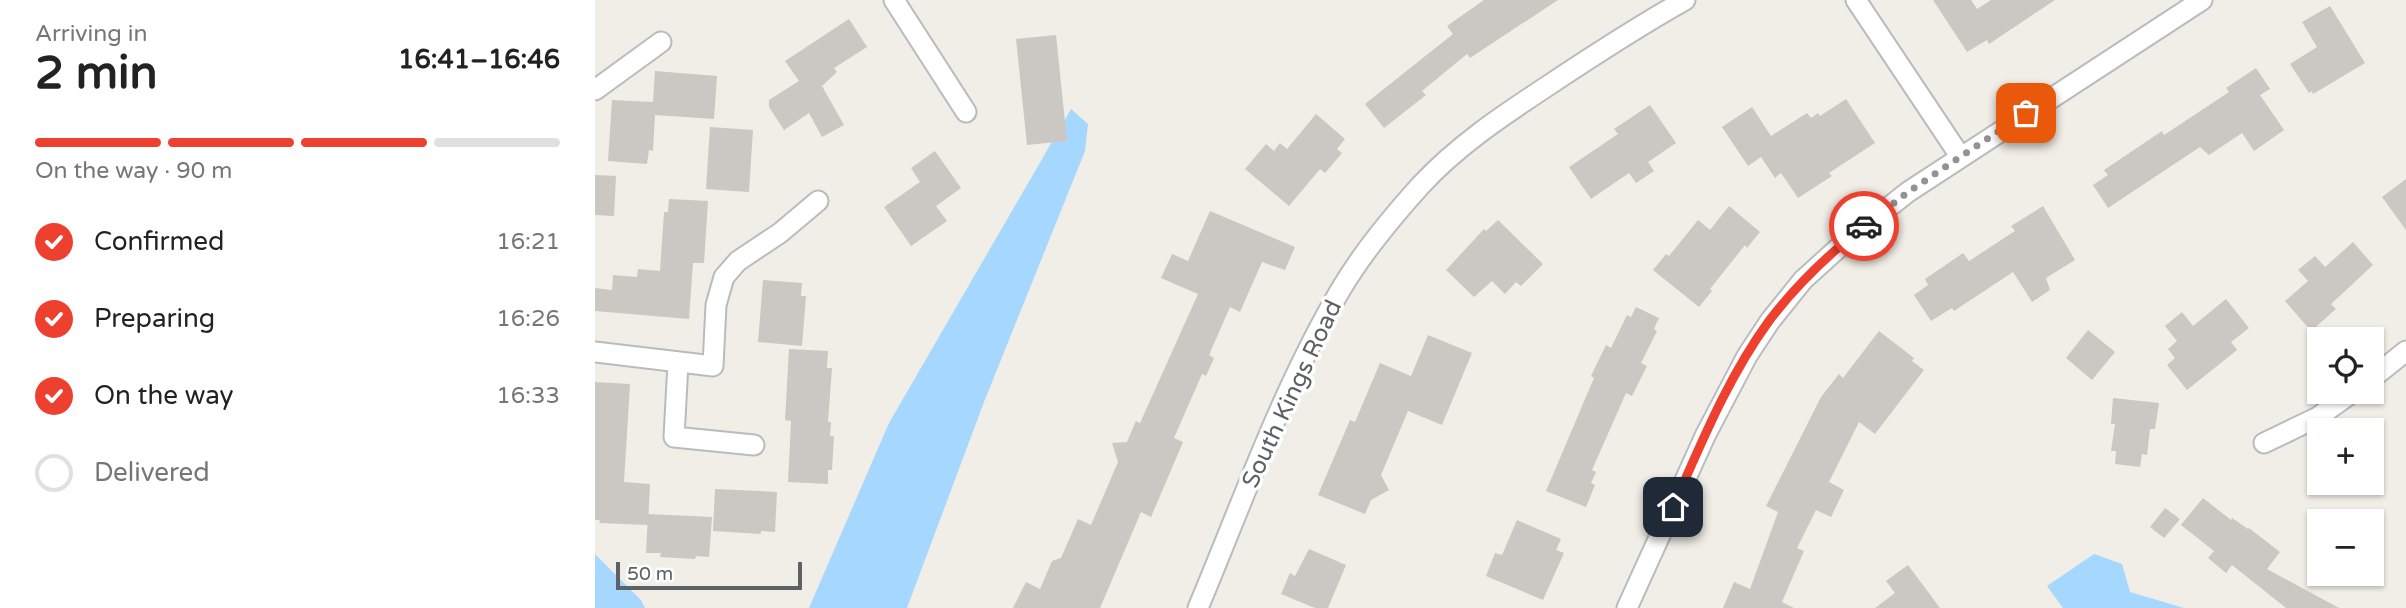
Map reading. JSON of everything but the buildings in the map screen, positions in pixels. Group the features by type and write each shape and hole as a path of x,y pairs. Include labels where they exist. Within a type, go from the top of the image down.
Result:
{"street":[{"path":"894,0 966,112"},
{"name":"South Kings Road","path":"1198,608 1299,368 1341,288 1377,237 1422,183 1463,146 1501,117 1584,62 1685,0"},
{"path":"1856,0 1960,156"},
{"path":"1627,608 1706,434 1747,356 1770,321 1803,280 1846,241 1908,192 2202,0"},
{"path":"595,90 661,42"},
{"path":"595,352 713,366 716,305 724,277 738,261 780,233 818,201"},
{"path":"2384,369 2406,351"},
{"path":"678,363 674,438 754,445"},
{"path":"2264,443 2318,416 2336,404"}],"water":[{"path":"1071,109 1088,124 1085,151 984,402 907,608 809,608 889,423"},
{"path":"595,554 641,600 645,608 595,608"},
{"path":"2094,554 2122,564 2130,592 2184,608 2063,608 2047,586"}],"way so far":[{"path":"1864,226 1908,192 2026,113"}],"route":[{"path":"1673,507 1706,434 1747,356 1770,321 1803,280 1864,226"}]}
